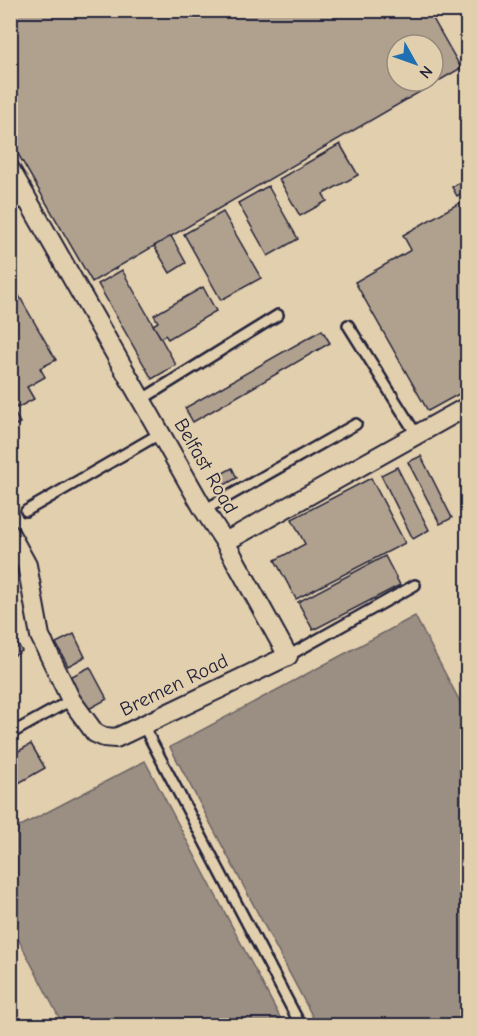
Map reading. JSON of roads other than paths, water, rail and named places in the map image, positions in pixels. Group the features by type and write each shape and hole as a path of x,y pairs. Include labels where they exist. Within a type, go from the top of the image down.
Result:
{"street":[{"name":"Belfast Road","path":"10,169 204,510 225,542 468,406"},
{"name":"Bremen Road","path":"10,534 27,565 40,636 71,700 95,733 104,737 116,738 288,656"},
{"path":"225,542 288,656"}],"lane":[{"path":"10,205 29,201"},
{"path":"141,400 278,315"},
{"path":"348,325 416,434"},
{"path":"204,510 356,424"},
{"path":"26,511 161,433"},
{"path":"288,656 415,585"},
{"path":"10,734 71,700"},
{"path":"143,724 301,1026"}]}
